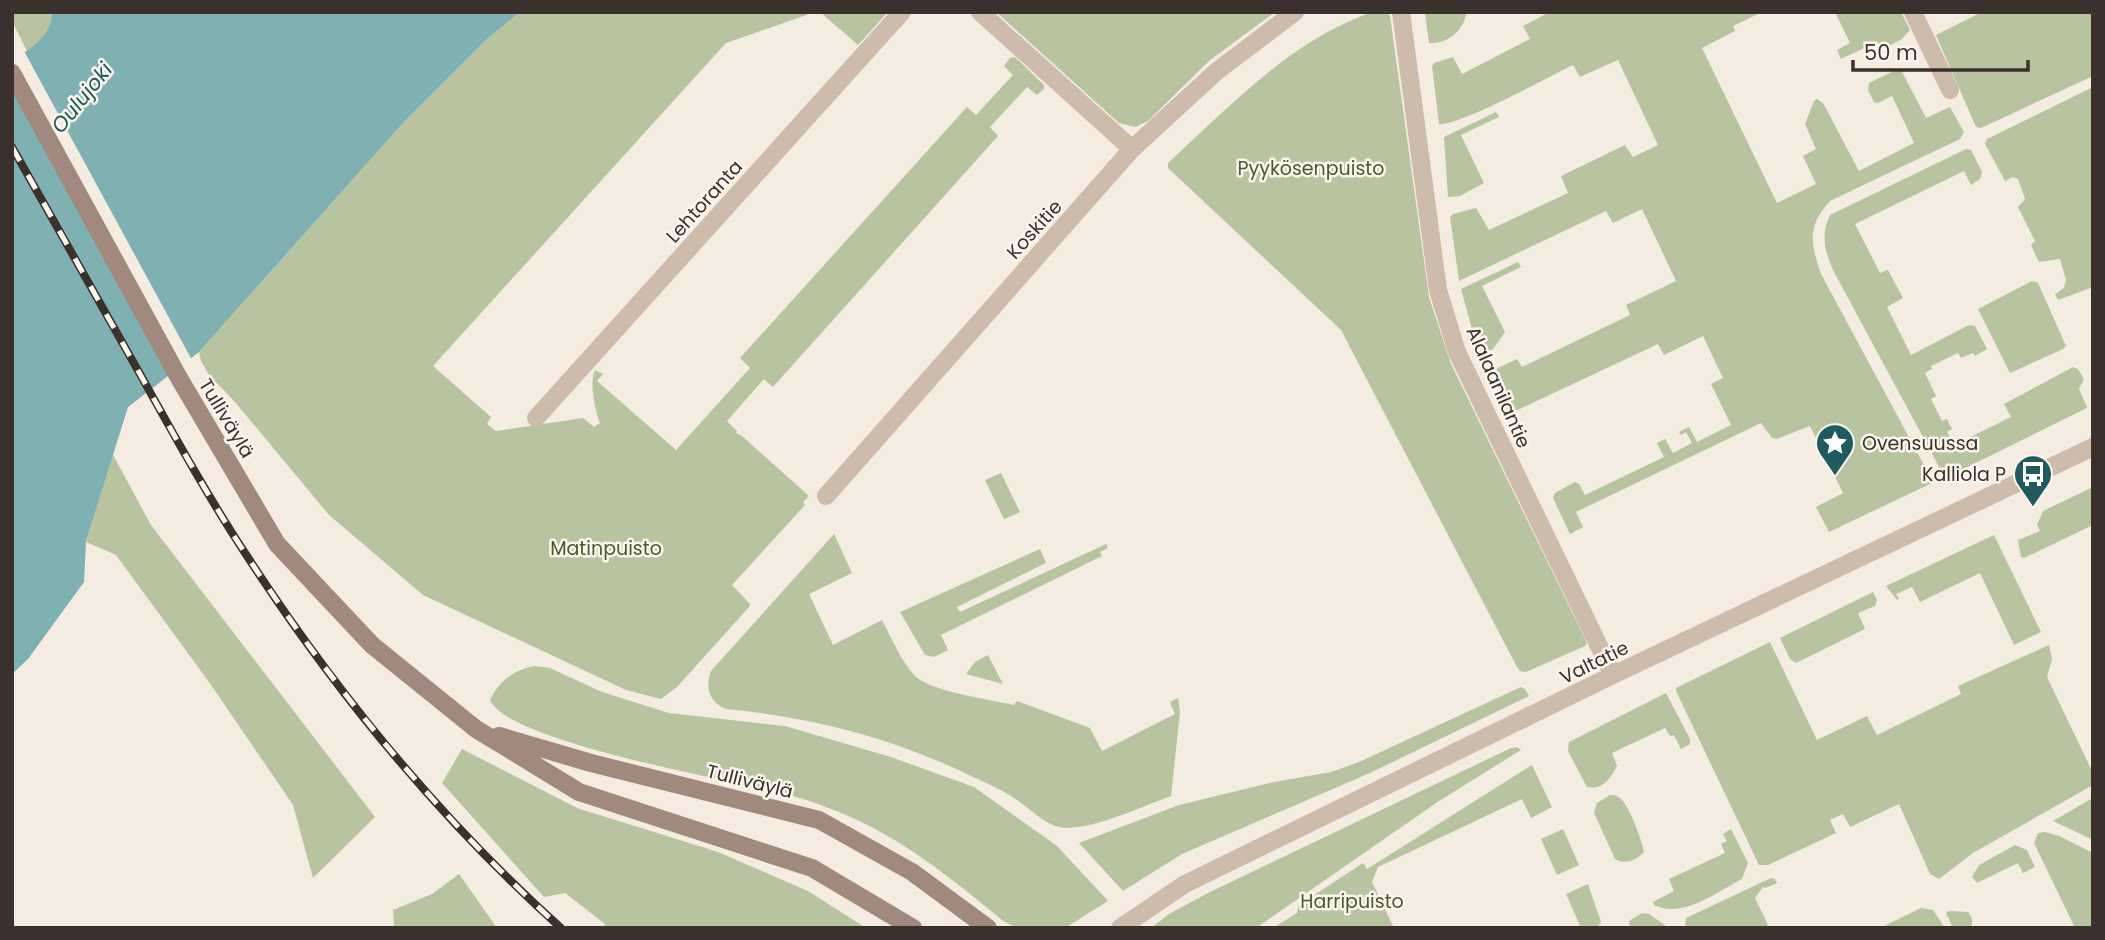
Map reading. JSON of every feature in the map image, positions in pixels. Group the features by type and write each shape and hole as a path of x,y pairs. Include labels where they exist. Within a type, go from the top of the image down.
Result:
{"main road":[{"name":"Tulliväylä","path":"12,74 179,378 277,544 372,645 477,729 579,792 812,868 913,928"},
{"name":"Tulliväylä","path":"477,729 591,763 819,820 912,872 988,928"}],"street":[{"name":"Lehtoranta","path":"536,418 902,12"},
{"path":"979,12 1132,149"},
{"name":"Koskitie","path":"826,496 1132,149 1217,71 1295,12"},
{"name":"Alalaanilantie","path":"1401,12 1438,290 1457,352 1614,675"},
{"path":"1913,12 1950,90"},
{"name":"Valtatie","path":"1120,928 1185,884 1614,675 2093,447"}],"green space":[{"path":"12,12 52,12 45,35 27,51 12,21"},
{"name":"Matinpuisto","path":"520,12 815,12 726,43 433,366 491,417 487,424 496,431 583,418 594,427 600,423 593,389 595,370 603,374 597,381 676,450 750,368 740,358 967,107 976,115 1013,75 1004,66 1010,58 1015,57 1044,85 1044,89 1037,95 1027,87 990,127 998,136 773,387 764,379 727,421 736,433 809,496 803,502 805,505 732,585 750,604 749,607 677,687 661,699 626,690 423,595 329,515 235,402 209,375 199,352 404,122 487,39"},
{"path":"820,12 888,12 858,45"},
{"path":"996,12 1275,12 1209,61 1148,121 1135,127 1119,123"},
{"name":"Pyykösenpuisto","path":"1372,12 1387,12 1390,16 1429,297 1451,364 1587,643 1526,672 1517,667 1341,330 1168,168 1168,163 1214,119 1288,57 1342,24"},
{"path":"1425,12 1465,12 1466,15 1453,36 1429,43"},
{"path":"1550,12 1762,12 1733,26 1735,31 1702,48 1777,203 1816,184 1803,156 1816,149 1805,124 1817,99 1823,103 1859,171 1914,143 1892,96 1878,103 1874,102 1868,90 1869,83 1900,68 1926,118 1950,107 1964,132 1960,139 1830,201 1817,219 1813,236 1821,274 1932,480 1930,484 1829,532 1816,507 1843,493 1810,426 1777,439 1772,438 1761,423 1576,512 1583,527 1570,534 1553,498 1555,493 1575,482 1585,495 1664,457 1657,443 1665,439 1673,453 1692,443 1686,432 1681,435 1679,432 1689,427 1697,442 1731,425 1711,384 1723,378 1703,336 1664,355 1658,344 1511,413 1491,371 1517,359 1522,367 1630,315 1626,305 1676,281 1642,209 1613,223 1606,211 1459,281 1450,217 1453,214 1476,208 1489,230 1568,193 1561,176 1625,145 1633,157 1658,145 1618,60 1580,77 1573,65 1484,110 1439,124 1432,66 1434,63 1453,57 1462,74 1530,39 1523,26"},
{"path":"1835,12 1901,12 1910,30 1902,39 1885,48 1875,43 1841,59 1837,50 1850,43"},
{"path":"1982,12 2093,12 2093,76 1981,128 1976,127 1936,35"},
{"path":"2093,87 2093,287 2058,300 2055,294 2064,288 2066,280 2060,259 2039,262 2031,245 2035,241 2018,207 2025,199 2018,179 2013,177 2005,181 1985,144 1987,139"},
{"path":"1496,112 1499,117 1461,135 1484,183 1460,196 1448,197 1444,137"},
{"path":"1966,149 1971,150 1982,172 1980,179 1971,185 1964,171 1855,224 1880,273 1888,270 1903,298 1887,307 1911,355 1969,325 1975,326 1987,349 1975,356 1973,353 1961,358 1958,353 1931,366 1932,369 1925,373 1936,396 1931,399 1942,421 1947,419 1952,429 1947,432 1954,445 2011,417 2004,404 2073,367 2078,369 2084,379 2079,389 2087,407 1949,476 1944,476 1834,272 1824,237 1830,215"},
{"path":"1518,262 1521,267 1482,286 1505,332 1493,349 1483,354 1472,329 1461,289"},
{"path":"2032,281 2038,283 2066,346 2010,373 1978,309"},
{"path":"112,453 151,525 375,817 313,878 293,805 209,682 116,555 86,542"},
{"path":"1001,473 1020,512 1004,519 985,480"},
{"path":"2093,487 2093,525 2024,558 2021,557 2018,540 2040,531 2037,525 2043,511"},
{"path":"834,534 852,573 809,594 833,645 882,620 905,664 922,681 977,698 1014,705 1017,701 1090,728 1102,751 1175,714 1170,702 1178,698 1180,712 1171,796 1099,822 1070,828 1059,827 1047,822 999,789 882,740 821,724 720,706 710,694 708,683 711,671"},
{"path":"1994,535 2041,632 2014,645 1980,573 1920,602 1912,587 1896,594 1899,599 1897,600 1886,586"},
{"path":"1106,544 1108,548 1100,552 1102,556 941,635 948,650 934,657 925,655 900,612 1040,549 1046,563 957,607 960,612"},
{"path":"1873,592 1877,600 1875,606 1858,613 1865,629 1796,663 1790,659 1780,638"},
{"path":"1770,642 1817,740 1867,716 1877,735 1961,694 1958,686 2049,645 2052,659 2047,677 2093,773 2093,785 1973,853 1939,879 1930,874 1899,804 1850,827 1843,814 1830,820 1836,833 1768,865 1759,865 1676,688"},
{"path":"988,655 1003,684 966,674 975,662"},
{"path":"535,666 550,668 602,692 669,713 785,726 891,757 974,787 1057,846 1108,901 1065,928 1016,928 905,846 839,812 795,797 580,745 538,731 506,716 490,700 494,693 514,673"},
{"path":"1521,687 1529,696 1370,773 1182,854 1123,891 1079,843 1179,805 1274,782 1331,772 1359,762"},
{"path":"1666,693 1690,739 1690,744 1681,749 1674,735 1670,736 1665,728 1612,753 1617,766 1612,775 1602,785 1587,787 1568,751 1569,742"},
{"path":"1517,747 1521,750 1439,801 1256,928 1151,928 1169,914 1208,893"},
{"path":"462,749 577,808 718,852 808,891 866,928 603,928 605,924 565,893 544,897 442,783"},
{"name":"Harripuisto","path":"1532,765 1552,807 1531,818 1522,799 1378,867 1372,882 1394,928 1273,928 1297,913 1299,905 1363,863 1367,869"},
{"path":"1610,795 1617,796 1624,803 1641,840 1644,852 1631,861 1615,859 1594,813 1597,803"},
{"path":"2091,799 2093,840 2053,821"},
{"path":"1563,829 1579,865 1557,875 1541,839"},
{"path":"1731,829 1748,863 1742,879 1711,897 1688,906 1676,909 1654,905 1653,902 1674,891 1669,879 1725,853 1721,844 1727,841 1723,834"},
{"path":"2045,832 2093,853 2093,928 2075,928 2034,843 2038,833"},
{"path":"2015,845 2027,850 2035,867 2023,873 2018,863 1977,883 1972,877 1979,865"},
{"path":"459,874 497,928 394,928 393,910 432,894"},
{"path":"1771,878 1777,883 1763,887 1755,898 1768,925 1763,928 1685,928 1686,918"},
{"path":"1588,884 1601,922 1597,928 1581,928 1566,894"},
{"path":"1921,908 1933,910 1945,928 1880,928"},
{"path":"1968,912 1972,920 1970,928 1953,928 1946,913"},
{"path":"1642,913 1649,914 1669,928 1630,928 1629,921"}],"water":[{"name":"Oulujoki","path":"52,12 520,12 487,39 404,122 199,352 128,407 86,541 84,582 28,659 12,674 12,60 44,35"}],"pier":[{"path":"24,51 193,362 177,374 12,73 12,57"}],"railway":[{"path":"12,147 205,489 316,656 353,705 432,798 517,887 561,928"}],"place":[{"name":"Ovensuussa","path":"1835,477"},
{"name":"Kalliola P","path":"2033,508"}]}
